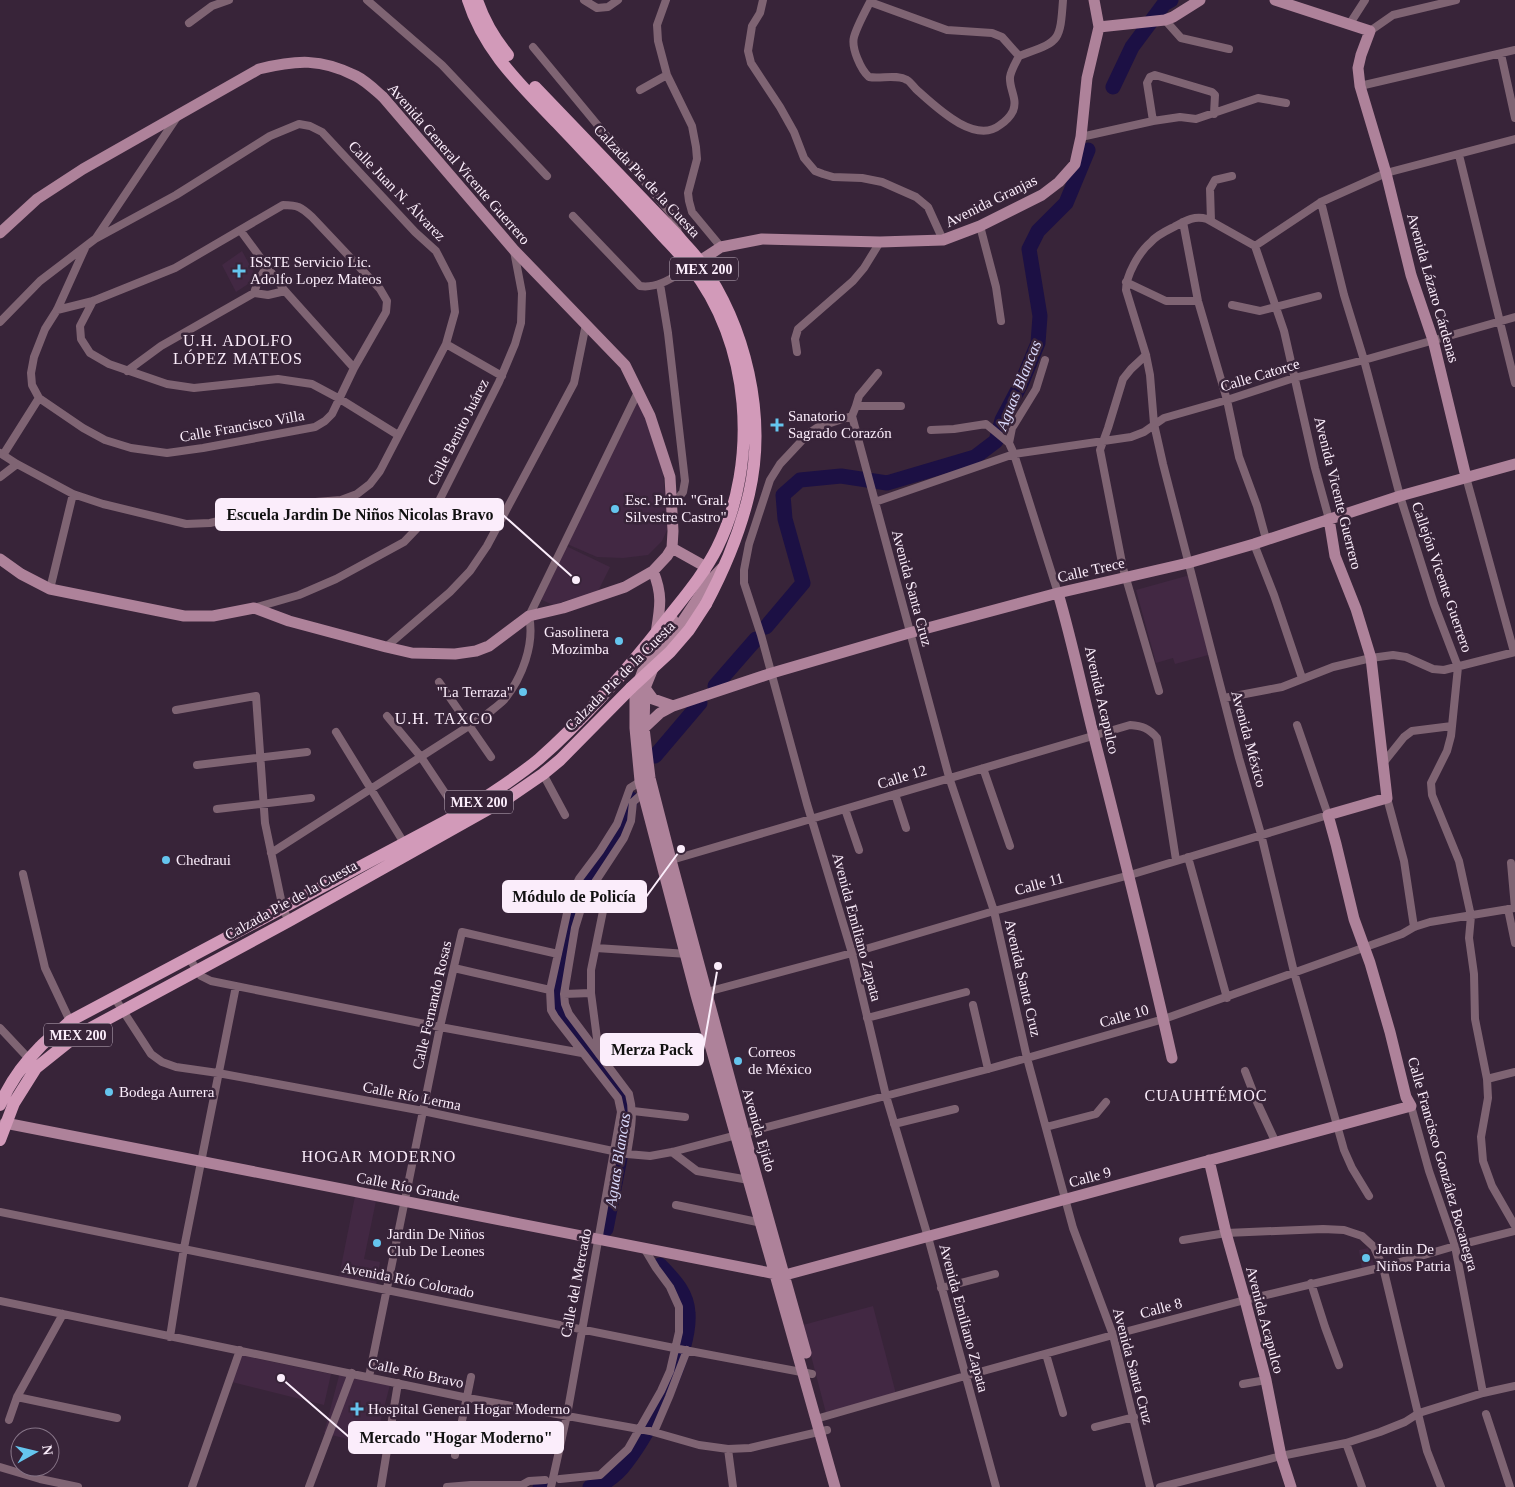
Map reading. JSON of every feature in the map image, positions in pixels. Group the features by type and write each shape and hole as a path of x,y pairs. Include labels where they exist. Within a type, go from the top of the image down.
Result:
{"main road":[{"name":"Calzada Pie de la Cuesta","path":"0,1105 13,1080 33,1064 76,1036 289,921 490,809 543,774 584,736 629,689 670,652 689,630 706,604 724,566 749,493 754,462 755,433 750,374 731,318 721,296 695,264 638,209 515,78 490,47 475,21 468,0"},
{"name":"Calzada Pie de la Cuesta","path":"0,1140 14,1103 40,1047 70,1021 459,814 504,786 538,760 617,681 706,567 718,547 736,494 742,463 744,435 739,374 734,352 724,326 695,264 678,236 521,73 498,43 483,18 478,0"},
{"path":"617,681 629,689"}],"street":[{"path":"189,23 212,6 229,0"},
{"path":"367,0 442,65 547,176"},
{"path":"584,0 597,8 608,6 618,0"},
{"path":"666,0 657,25 658,41 667,75 692,126 696,147 697,159 688,193 689,201 692,212 721,247"},
{"path":"763,0 760,13 752,26 748,50 751,63 794,132 804,158 815,170 823,174 832,177 862,178 882,182 916,197 928,207 943,240"},
{"path":"1019,56 1010,44 997,35 976,31 947,30 870,1 853,38 854,49 863,72 869,77 900,77 908,80 915,89 966,127 987,131 996,128 1007,120 1013,112 1015,103 1010,78 1019,56 1051,44 1058,36 1063,0"},
{"name":"Avenida Granjas","path":"695,264 721,247 762,239 880,242 943,240 980,226 1042,194 1059,182 1075,164 1081,137 1086,78 1099,27 1094,0"},
{"path":"1099,27 1165,20 1200,0"},
{"path":"1275,0 1370,31 1393,14 1456,0"},
{"path":"1349,25 1365,0"},
{"path":"1165,20 1181,38 1228,49"},
{"name":"Avenida Lázaro Cárdenas","path":"1370,31 1358,68 1360,86 1386,173 1411,275 1433,340 1466,477 1515,652"},
{"path":"533,47 672,215 677,224 678,236"},
{"path":"1360,86 1515,50"},
{"path":"1501,54 1515,118"},
{"name":"Avenida General Vicente Guerrero","path":"0,233 37,199 84,169 259,68 287,62 316,62 357,76 383,97 514,250 625,366 650,416 670,477 672,548"},
{"path":"640,90 667,75"},
{"path":"1153,121 1147,83 1150,77 1155,75 1212,92 1216,95 1214,114"},
{"path":"1081,137 1153,121 1180,117 1196,119 1258,98 1286,103"},
{"path":"95,239 180,114"},
{"name":"Calle Juan N. Álvarez","path":"0,322 40,281 95,239 176,195 270,136 299,124 310,126 322,132 415,232 436,251 452,282 455,312 446,344 380,471 370,484 357,494 341,500 290,504 210,523 186,524 103,504 73,494 2,454"},
{"path":"1198,301 1166,301 1126,282 1128,274 1148,244 1156,237 1183,222 1200,217 1212,221 1256,246 1321,202 1386,173 1515,139"},
{"path":"1459,154 1515,383"},
{"path":"1212,221 1210,189 1215,180 1232,176"},
{"name":"Callejón Vicente Guerrero","path":"1321,202 1344,295 1364,360 1400,496 1434,604 1458,667 1452,726 1447,751 1431,783 1432,795 1459,861 1470,916 1476,1019 1487,1079"},
{"name":"Calle Francisco Villa","path":"39,398 82,428 105,440 131,448 167,453 315,427 332,414 354,368 386,312 387,301 380,289 301,207 283,205 175,268 94,301 57,310"},
{"path":"573,216 640,286 648,287 660,284 695,264"},
{"path":"1183,222 1198,301 1227,400 1239,457 1257,506 1266,539"},
{"path":"980,226 996,287 1002,321"},
{"path":"240,230 285,291 354,368"},
{"path":"797,352 795,339 798,329 853,281 864,268 880,242"},
{"path":"2,454 39,398 32,384 31,373 45,329 57,310 86,246"},
{"name":"Avenida Vicente Guerrero","path":"1256,246 1277,308 1329,519 1335,556 1356,609 1371,658 1388,798 1404,861 1414,927"},
{"name":"Calle Benito Juárez","path":"254,608 299,595 336,579 404,542 424,521 438,501 502,376 515,344 521,323 522,292 514,250"},
{"path":"254,293 267,266"},
{"name":"Avenida México","path":"1126,282 1126,290 1146,355 1150,375 1154,424 1188,562 1261,834 1294,972 1337,1126 1348,1159 1368,1196"},
{"path":"660,284 668,333 686,481 683,492 672,506"},
{"path":"127,371 161,346 254,293 268,295 285,291"},
{"path":"1232,305 1260,311 1318,296"},
{"path":"94,301 80,326 81,339 90,353 110,364 166,384 194,388 278,379 312,384 398,435"},
{"name":"Calle Catorce","path":"875,502 1014,454 1131,437 1144,432 1164,418 1294,378 1515,317"},
{"path":"386,647 450,592 470,571 487,546 574,383 586,324"},
{"path":"446,344 502,376"},
{"path":"1146,355 1123,378 1100,450 1126,578 1159,692"},
{"path":"931,430 954,429 986,424 1009,442 1012,428 1036,390 1045,360"},
{"path":"852,416 859,396 878,373"},
{"path":"271,853 486,715 504,699 524,666 530,635 529,616 638,392"},
{"path":"856,406 901,406"},
{"name":"Avenida Santa Cruz","path":"852,416 949,777 994,911 1027,1058 1073,1228 1113,1335 1150,1487"},
{"name":"Avenida Emiliano Zapata","path":"852,416 818,427 809,433 780,464 770,480 749,544 744,570 744,583 772,673 852,953 886,1096 928,1237 996,1487"},
{"name":"Avenida Acapulco","path":"1009,442 1073,644 1094,736 1130,875 1172,1058"},
{"path":"0,477 17,464"},
{"name":"Calle Trece","path":"644,728 660,713 673,706 772,673 909,633 1058,593 1126,578 1254,544 1400,496 1515,464"},
{"path":"50,589 73,494"},
{"path":"1254,544 1274,595 1302,678"},
{"path":"0,559 21,574 50,589 184,616 213,616 254,608 289,621 412,653 455,654 476,651 489,646 529,616 563,608 626,587 652,570 672,548 706,567"},
{"name":"Avenida Ejido","path":"666,861 643,794 645,780 645,688 661,654 708,583 724,566"},
{"name":"Avenida Ejido","path":"706,567 701,580 648,657 635,692 635,728 645,780 701,994 808,1373 835,1487"},
{"path":"652,570 659,586 660,602 656,633"},
{"path":"1224,698 1282,687 1333,667 1371,658 1406,657 1433,669 1444,670 1515,652"},
{"path":"439,682 491,757"},
{"path":"645,688 654,699 673,706"},
{"path":"176,710 256,696 265,823 283,909 289,921"},
{"path":"387,716 421,757 459,814"},
{"name":"Calle 12","path":"666,861 1130,725 1142,726 1152,731 1157,738 1176,860"},
{"path":"1297,725 1328,815"},
{"path":"1384,762 1404,737 1412,731 1452,726"},
{"path":"336,732 404,843"},
{"path":"197,765 306,752"},
{"path":"983,768 1010,846"},
{"path":"543,774 565,815"},
{"name":"Calle del Mercado","path":"549,1483 567,1415 598,1240 620,1153 621,1112 621,1104 618,1098 554,1018 551,1010 550,990 571,895 579,879 617,824 630,788 645,780"},
{"path":"620,1153 633,1111 629,1094 569,1014 564,994 575,928 584,899 624,838 631,821 633,802 643,794"},
{"path":"895,794 906,828"},
{"path":"217,809 310,798"},
{"name":"Calle 11","path":"701,994 852,953 994,911 1130,875 1261,834 1388,798"},
{"path":"845,809 859,850"},
{"name":"Calle Francisco González Bocanegra","path":"1328,815 1354,919 1370,962 1406,1097 1411,1106 1429,1171 1454,1246 1483,1393"},
{"path":"1188,857 1227,998"},
{"path":"1511,863 1515,943"},
{"path":"23,874 45,968 70,1021"},
{"name":"Calle 10","path":"739,1133 988,1069 1164,1020 1402,934 1414,927 1430,922 1513,909"},
{"path":"600,1056 591,993 591,970 603,911"},
{"name":"Calle Fernando Rosas","path":"369,1377 440,1028 462,932 558,954"},
{"path":"596,948 691,954"},
{"path":"190,958 196,971 211,981 440,1028 582,1053"},
{"path":"454,968 550,990"},
{"path":"170,1336 184,1248 236,986"},
{"path":"867,1018 966,992"},
{"path":"564,994 591,993"},
{"name":"Calle Río Lerma","path":"114,997 152,1054 162,1062 176,1067 423,1111 620,1153 650,1156 672,1152 739,1133"},
{"path":"973,1005 988,1069"},
{"path":"0,1028 33,1064"},
{"path":"1246,1071 1257,1102 1276,1143"},
{"path":"1515,1072 1487,1079 1488,1098 1481,1137 1483,1161 1492,1186 1515,1226"},
{"path":"1046,1127 1096,1114 1106,1102"},
{"name":"Calle 9","path":"780,1275 928,1237 1411,1106"},
{"path":"894,1124 955,1109"},
{"path":"633,1111 685,1118"},
{"name":"Calle Río Grande","path":"6,1123 780,1275"},
{"name":"Avenida Ejido","path":"739,1133 749,1180 780,1275"},
{"path":"672,1152 697,1171 749,1180"},
{"name":"Avenida Acapulco","path":"1209,1160 1226,1233 1246,1300 1291,1487"},
{"path":"676,1204 762,1223"},
{"name":"Avenida Río Colorado","path":"0,1212 808,1373"},
{"path":"1183,1240 1226,1233 1323,1228 1344,1230 1362,1236 1374,1247 1383,1267 1427,1451 1441,1487"},
{"name":"Calle 8","path":"820,1418 1113,1335 1311,1283 1383,1267 1454,1246 1515,1231"},
{"path":"644,1248 676,1297 679,1307 679,1332 682,1349 669,1397 652,1432"},
{"path":"941,1288 995,1274"},
{"path":"1311,1283 1324,1327 1339,1365"},
{"name":"Calle Río Bravo","path":"0,1301 468,1398 640,1429 699,1445 728,1449 750,1448 823,1432"},
{"path":"9,1420 17,1397 63,1314"},
{"path":"560,1479 600,1475 628,1449 682,1349"},
{"path":"192,1487 240,1350"},
{"path":"1046,1354 1063,1413"},
{"path":"308,1487 352,1373"},
{"path":"455,1455 471,1377"},
{"path":"1243,1384 1266,1380"},
{"path":"381,1487 398,1383"},
{"path":"1160,1487 1346,1442 1405,1422 1419,1412 1483,1393 1515,1386"},
{"path":"17,1397 118,1418"},
{"path":"1486,1414 1510,1487"},
{"path":"1095,1427 1134,1417"},
{"name":"Avenida Ejido","path":"823,1432 842,1487"},
{"path":"1346,1442 1362,1487"},
{"path":"728,1449 733,1487"},
{"path":"0,1467 42,1483 78,1487"},
{"path":"447,1487 471,1485 521,1486 529,1481 549,1483"}],"shaded area":[{"name":"ISSTE Servicio Lic. Adolfo Lopez Mateos","path":"242,251 257,278 236,292 222,265"},
{"path":"639,399 663,472 668,528 662,541 648,555 623,558 597,557 567,544"},
{"path":"566,546 610,567 597,593 564,601 555,606 540,599"},
{"path":"1190,575 1212,654 1175,664 1173,658 1156,663 1136,590"},
{"path":"355,1196 376,1201 364,1259 380,1262 376,1286 339,1277"},
{"name":"Jardin De Niños Patria","path":"1368,1248 1375,1267 1362,1270 1359,1250"},
{"path":"873,1306 896,1394 826,1413 803,1325"},
{"path":"240,1355 331,1374 324,1405 232,1382"},
{"name":"Hospital General Hogar Moderno","path":"340,1372 390,1385 374,1446 324,1433"}],"waterway":[{"name":"Aguas Blancas","path":"1113,87 1132,47 1164,4 1171,0"},
{"name":"Aguas Blancas","path":"766,627 803,583 785,519 783,495 800,480 841,476 887,483 975,457 996,441 1002,420 1022,382 1038,343 1040,316 1029,249 1038,231 1066,203 1088,150"},
{"name":"Aguas Blancas","path":"715,686 756,639"},
{"name":"Aguas Blancas","path":"655,756 700,703"},
{"name":"Aguas Blancas","path":"606,1229 623,1143 627,1109 622,1096 563,1016 557,997 567,941 582,884 616,837 625,819 631,799"},
{"name":"Aguas Blancas","path":"590,1487 602,1484 613,1476 624,1466 636,1449 667,1391 683,1349 687,1329 687,1305 678,1286 660,1265"},
{"name":"Aguas Blancas","path":"540,1487 547,1487"}],"place":[{"name":"ISSTE Servicio Lic. Adolfo Lopez Mateos","path":"239,271"},
{"name":"Sanatorio Sagrado Corazón","path":"777,425"},
{"name":"Esc. Prim. \"Gral. Silvestre Castro\"","path":"615,509"},
{"name":"Escuela Jardin De Niños Nicolas Bravo","path":"576,580"},
{"name":"Gasolinera Mozimba","path":"619,641"},
{"name":"\"La Terraza\"","path":"523,692"},
{"name":"Módulo de Policía","path":"681,849"},
{"name":"Chedraui","path":"166,860"},
{"name":"Merza Pack","path":"718,966"},
{"name":"Correos de México","path":"738,1061"},
{"name":"Bodega Aurrera","path":"109,1092"},
{"name":"Jardin De Niños Club De Leones","path":"377,1243"},
{"name":"Jardin De Niños Patria","path":"1366,1258"},
{"name":"Mercado \"Hogar Moderno\"","path":"281,1378"},
{"name":"Hospital General Hogar Moderno","path":"357,1409"}],"district":[{"name":"U.H. ADOLFO LÓPEZ MATEOS","path":"238,349"},
{"name":"U.H. TAXCO","path":"444,718"},
{"name":"CUAUHTÉMOC","path":"1206,1095"},
{"name":"HOGAR MODERNO","path":"379,1156"}]}
